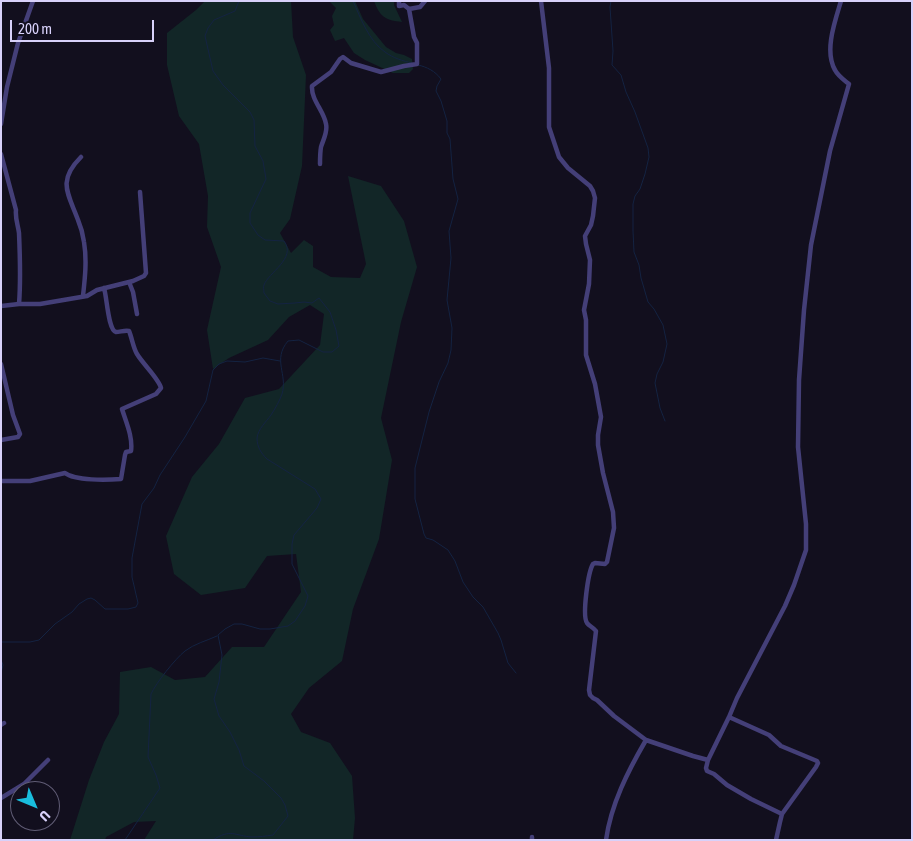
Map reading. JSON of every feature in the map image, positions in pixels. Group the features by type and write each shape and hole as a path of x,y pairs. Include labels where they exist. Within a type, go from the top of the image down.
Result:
{"street":[{"path":"1,124 7,87 18,43 33,1"},
{"path":"320,164 326,123 317,105 312,86 331,72 342,58 351,63 381,72 417,64 417,42 414,37 409,9 404,5 399,6 399,1"},
{"path":"409,9 420,7 425,1"},
{"path":"541,1 549,68 549,127 559,158 590,186 595,198 591,225 585,236 590,260 589,284 584,310 586,320 586,355 600,408 598,445 603,473 614,512 614,528 607,562 605,564 592,564 588,577 586,620 587,624 596,631 590,695 646,740 708,760"},
{"path":"782,814 727,785 714,774 707,771 706,768 740,691 785,606 806,550 806,524 798,447 799,380 811,245 830,151 849,84 835,71 830,56 835,20 841,1"},
{"path":"1,154 16,210 20,268 19,304"},
{"path":"81,157 74,165 66,182 69,199 80,222 85,245 86,269 83,296"},
{"path":"1,306 40,304 87,296 97,290 142,278 146,273 140,192"},
{"path":"129,282 137,314"},
{"path":"1,481 30,481 60,473 95,480 121,480 126,452 132,449 131,438 122,408 156,394 161,388 137,353 129,331 116,332 112,329 104,288"},
{"path":"1,364 14,421 20,434 18,437 1,440"},
{"path":"729,718 769,735 782,746 817,760 816,767 782,814 776,840"},
{"path":"606,840 608,823 615,801 646,740"},
{"path":"1,798 24,784 48,760"}],"green space":[{"path":"205,1 291,1 293,37 306,75 302,166 290,219 280,233 291,253 304,240 313,246 313,267 331,277 360,278 366,264 348,176 381,186 404,221 417,267 401,322 381,418 392,460 379,539 353,609 342,661 309,688 291,714 301,732 330,743 352,776 355,818 353,840 144,840 156,821 134,822 106,837 105,840 70,840 89,780 104,742 119,714 120,672 151,667 175,680 205,677 232,647 264,647 301,592 296,554 267,556 245,588 201,595 174,574 166,536 192,477 219,444 245,398 279,389 320,345 324,314 310,305 289,317 268,340 229,358 213,369 207,330 221,267 207,227 208,196 199,144 179,116 167,65 167,33"},
{"path":"329,1 355,1 363,19 386,47 412,59 413,69 409,73 393,73 354,53 344,38 335,41 330,30 334,25 332,16 336,8"},
{"path":"374,1 394,1 402,22 384,17"}],"waterway":[{"path":"213,840 224,834 252,837 273,835 288,816 281,798 264,781 244,766 239,750 219,716 214,699 219,682 222,655 218,635 234,624 242,624 260,629 288,626 295,621 305,606 308,596 292,564 292,544 294,535 317,508 321,499 315,489 267,459 260,450 257,438 273,413 282,394 281,354 288,341 299,340 323,352 332,352 339,346 330,312 319,298 312,303 278,304 270,301 264,293 264,285 284,259 287,247 284,241 265,240 258,235 250,223 250,213 266,179 263,161 255,146 254,120 250,112 223,85 213,71 205,36 214,20 235,11 239,1"},
{"path":"353,1 374,42 395,58 412,63"},
{"path":"611,1 612,65 621,75 648,148 649,157 645,174 633,204 634,252 648,302 663,325 667,344 655,383 660,408 665,421"},
{"path":"418,65 431,70 441,79 436,91 447,121 453,179 458,199 449,231 451,258 447,300 452,328 451,350 448,363 439,382 429,412 415,468 415,499 426,538 433,540 448,550 455,561 463,582 473,597 483,607 498,633 508,663 516,673"},
{"path":"1,642 30,642 39,640 55,624 87,599 95,600 105,609 136,607 138,603 132,577 132,558 142,504 154,488 160,475 206,401 213,370 219,364 227,361 245,362 263,358 280,361"},
{"path":"125,840 160,788 148,757 151,694 166,671 185,651 196,644 217,636"},
{"path":"1,660 3,665 1,673"}]}
